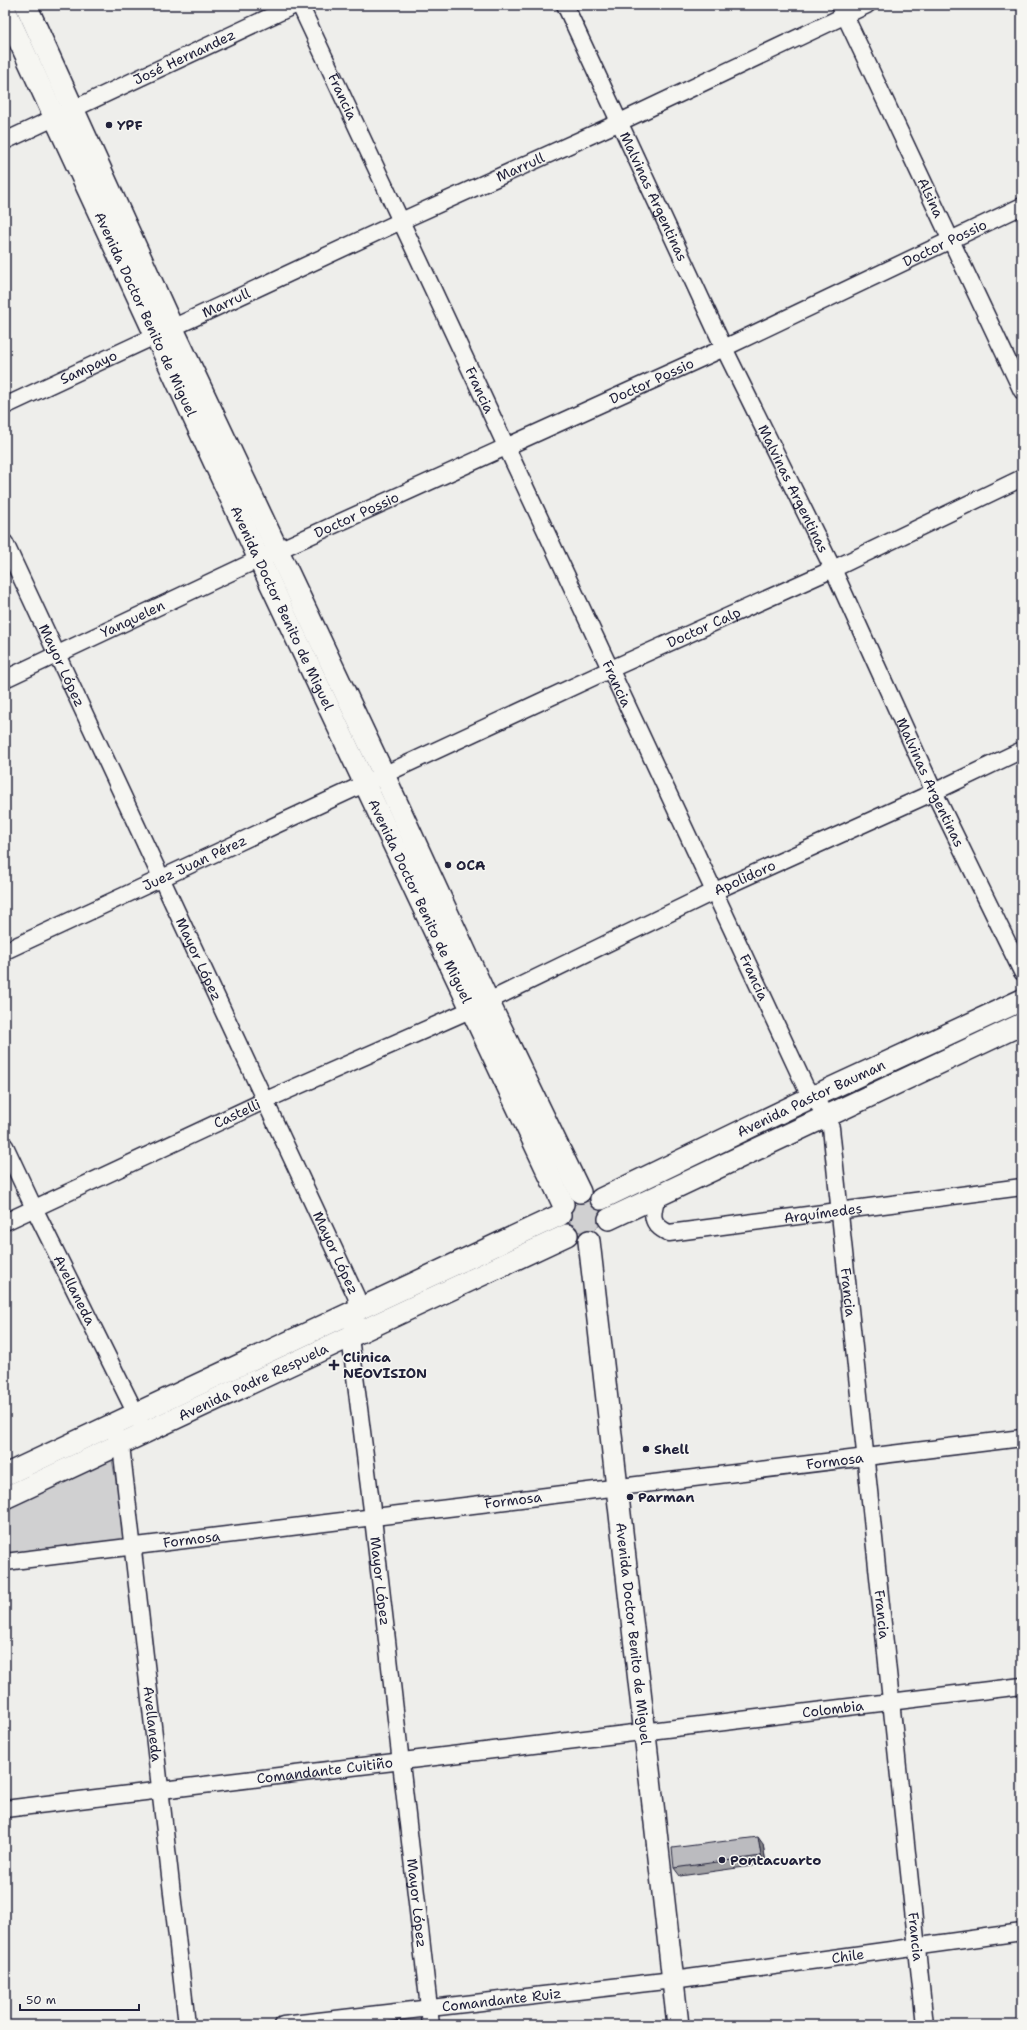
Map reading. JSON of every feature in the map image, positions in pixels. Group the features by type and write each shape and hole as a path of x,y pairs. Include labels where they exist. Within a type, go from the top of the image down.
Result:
{"main road":[{"name":"Avenida Doctor Benito de Miguel","path":"26,5 64,113 164,333 260,559 365,784 479,1005 580,1192"},
{"name":"Avenida Doctor Benito de Miguel","path":"5,10 64,113"},
{"name":"Avenida Doctor Benito de Miguel","path":"164,333 279,550 384,775 561,1209"},
{"name":"Avenida Pastor Bauman","path":"601,1198 812,1097 1022,1000"},
{"name":"Avenida Pastor Bauman","path":"609,1219 826,1115 1022,1024"},
{"path":"580,1192 590,1192 601,1198 609,1211 609,1219 603,1234 589,1241 574,1239 567,1235 560,1222 561,1209 571,1196 580,1192"},
{"name":"Avenida Padre Respuela","path":"5,1475 358,1310 561,1209"},
{"name":"Avenida Padre Respuela","path":"5,1498 567,1235"},
{"name":"Avenida Doctor Benito de Miguel","path":"589,1241 678,2025"}],"street":[{"name":"José Hernandez","path":"5,141 295,5"},
{"name":"Francia","path":"300,5 805,1086 826,1115 831,1128 925,2025"},
{"name":"Malvinas Argentinas","path":"565,5 724,348 833,569 934,792 1022,972"},
{"name":"Marrull","path":"164,333 401,221 620,122 843,10 867,5"},
{"name":"Alsina","path":"843,10 1022,391"},
{"name":"Doctor Possio","path":"260,559 724,348 1022,206"},
{"name":"Sampayo","path":"5,406 164,333"},
{"name":"Doctor Calp","path":"384,775 611,669 833,569 1022,478"},
{"name":"Mayor López","path":"5,543 266,1100 356,1296 358,1310 350,1337 373,1518 431,2025"},
{"name":"Yanquelen","path":"5,679 260,559"},
{"name":"Apolidoro","path":"479,1005 715,891 934,792 1022,750"},
{"name":"Juez Juan Pérez","path":"5,952 384,775"},
{"name":"Castelli","path":"5,1222 266,1100 479,1005"},
{"name":"Avellaneda","path":"5,1146 145,1433"},
{"name":"Arquímedes","path":"658,1196 653,1212 654,1221 660,1229 669,1233 1022,1187"},
{"name":"Avellaneda","path":"110,1426 121,1445 134,1547 187,2025"},
{"name":"Formosa","path":"5,1562 617,1489 1022,1438"},
{"name":"Colombia","path":"645,1732 1022,1686"},
{"name":"Comandante Cuitiño","path":"5,1809 645,1732"},
{"name":"Chile","path":"673,1980 1022,1932"},
{"name":"Comandante Ruiz","path":"283,2025 673,1980"}],"shaded area":[{"path":"1011,1017 858,1090 856,1086"},
{"path":"783,1121 784,1124 620,1203 619,1201"},
{"path":"585,1201 596,1206 601,1217 596,1228 585,1233 574,1228 569,1217 574,1206"},
{"path":"112,1460 127,1539 5,1554 5,1509"}],"building":[{"path":"758,1837 761,1856 674,1868 672,1848"}],"place":[{"name":"YPF","path":"109,125"},
{"name":"OCA","path":"448,865"},
{"name":"Clinica NEOVISION","path":"334,1365"},
{"name":"Shell","path":"646,1449"},
{"name":"Parman","path":"630,1497"},
{"name":"Pontacuarto","path":"722,1860"}]}
